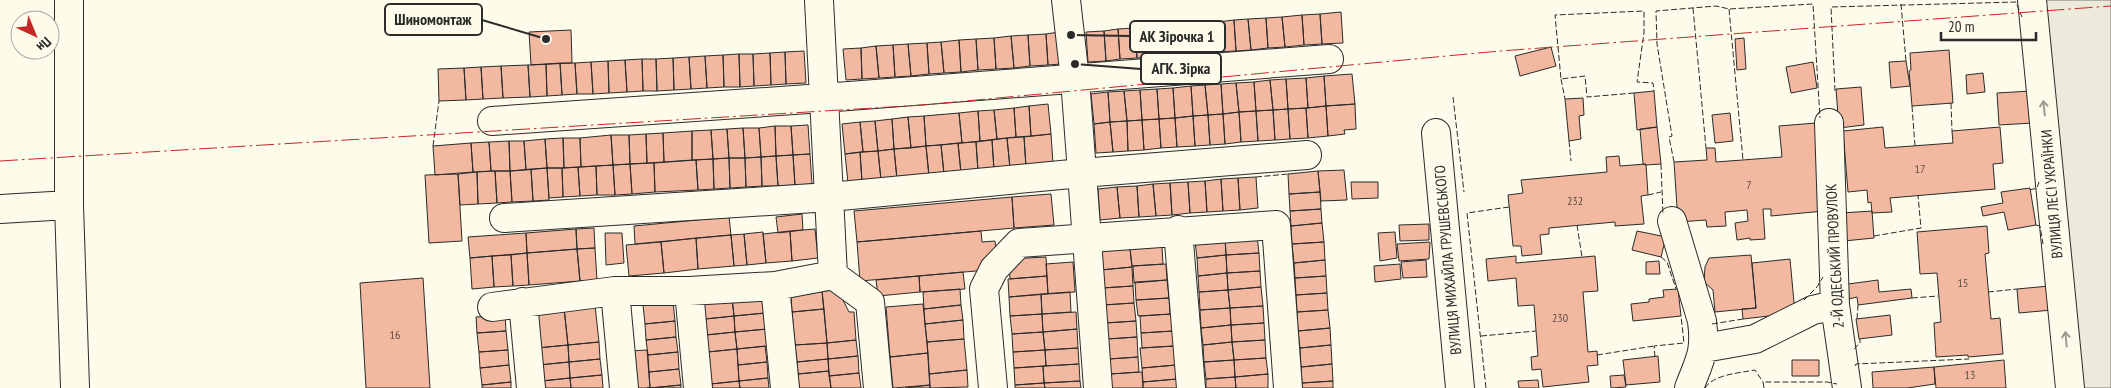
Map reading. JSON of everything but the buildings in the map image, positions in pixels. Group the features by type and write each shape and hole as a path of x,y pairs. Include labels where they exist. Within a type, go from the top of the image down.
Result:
{"street":[{"path":"68,0 70,205 75,388"},
{"path":"819,0 833,275"},
{"path":"1066,0 1075,79 1098,388"},
{"name":"ВУЛИЦЯ ЛЕСІ УКРАЇНКИ","path":"2032,0 2070,388"},
{"path":"492,121 823,98 1329,59"},
{"name":"2-Й ОДЕСЬКИЙ ПРОВУЛОК","path":"1829,123 1835,305 1847,388"},
{"name":"ВУЛИЦЯ МИХАЙЛА ГРУШЕВСЬКОГО","path":"1436,133 1460,388"},
{"path":"504,218 830,197 1082,173 1306,155"},
{"path":"0,209 70,205"},
{"path":"1672,221 1702,320 1704,348 1689,388"},
{"path":"993,388 984,289 994,269 1019,242 1088,239 1178,230 1276,224 1288,388"},
{"path":"1178,230 1191,388"},
{"path":"492,307 615,291 689,291 775,286 833,275 870,302 878,388"},
{"path":"775,286 785,388"},
{"path":"615,291 624,388"},
{"path":"689,291 698,388"},
{"path":"523,302 531,388"},
{"path":"1704,348 1755,339 1813,310 1835,305"}],"shaded area":[{"path":"2043,0 2111,0 2111,388 2079,388"}],"fence":[{"path":"1835,91 1831,7 2016,2 2022,17"},
{"path":"1674,162 1669,137 1672,136 1657,44 1656,11 1716,6 1729,9 1813,4 1820,118"},
{"path":"1901,4 1906,61"},
{"path":"1693,8 1706,148"},
{"path":"1729,9 1743,160"},
{"path":"1634,93 1587,97 1585,76 1561,79 1555,15 1644,11 1644,33 1637,82 1653,83 1654,91"},
{"path":"1561,79 1565,99"},
{"path":"1453,97 1464,192"},
{"path":"433,146 439,101"},
{"path":"1951,103 1952,131"},
{"path":"1912,106 1915,146"},
{"path":"1569,141 1571,161"},
{"path":"1661,164 1663,215"},
{"path":"1256,177 1288,174"},
{"path":"2030,190 2037,188 2039,182"},
{"path":"1648,195 1661,192"},
{"path":"1874,236 1921,228 1918,195"},
{"path":"1486,388 1467,213 1509,207"},
{"path":"1577,225 1582,257"},
{"path":"2036,225 2040,226 2043,244"},
{"path":"1661,257 1667,262 1676,289"},
{"path":"1804,300 1817,287 1823,277"},
{"path":"1988,292 2017,289"},
{"path":"1912,298 1938,296"},
{"path":"1857,319 1858,305"},
{"path":"1655,357 1654,346 1684,343 1681,316"},
{"path":"1712,324 1743,319"},
{"path":"1481,336 1536,331"},
{"path":"1854,349 1860,343 1860,339"},
{"path":"1597,355 1654,346"},
{"path":"1855,366 1856,364 1969,359"},
{"path":"1705,388 1709,383 1721,377 1755,370 1763,382"},
{"path":"1764,388 1763,382 1827,382 1837,384"}],"power":[{"path":"0,161 923,105 1500,51 2111,6"}],"place":[{"name":"АК Зірочка 1","path":"1071,35"},
{"name":"Шиномонтаж","path":"546,39"},
{"name":"АГК. Зірка","path":"1075,64"}]}
